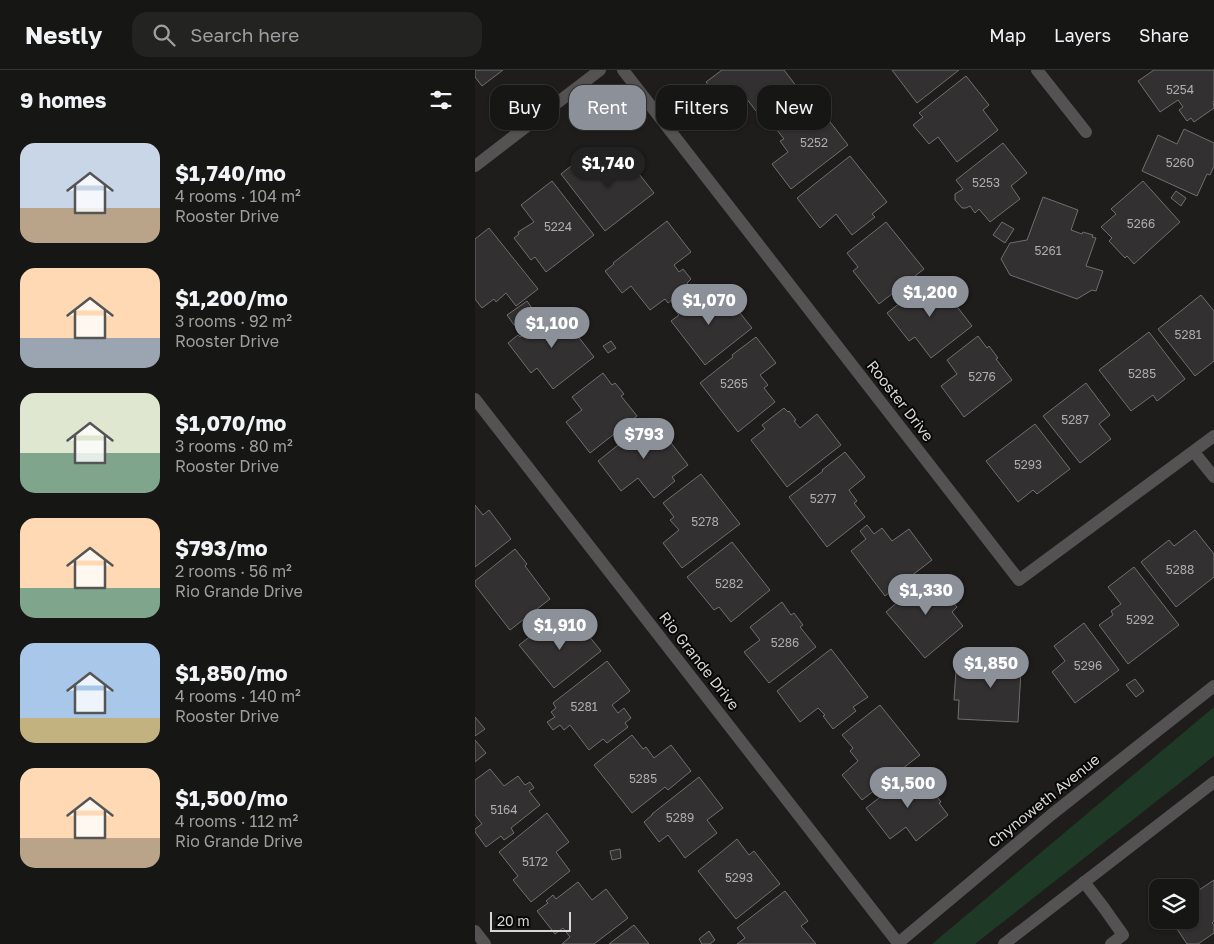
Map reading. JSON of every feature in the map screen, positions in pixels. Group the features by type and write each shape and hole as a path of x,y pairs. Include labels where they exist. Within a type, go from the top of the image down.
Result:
{"street":[{"path":"475,166 600,70"},
{"name":"Rooster Drive","path":"623,70 1019,580 1194,452"},
{"path":"1037,70 1086,132"},
{"name":"Rio Grande Drive","path":"475,399 897,944"},
{"path":"1214,436 1194,452 1214,476"},
{"name":"Chynoweth Avenue","path":"897,944 1051,815 1214,686"},
{"path":"1004,944 1214,782"},
{"path":"1084,882 1123,934 1111,944"},
{"path":"475,930 485,944"}],"green space":[{"path":"1214,707 1214,756 975,944 932,944"}],"building":[{"path":"475,70 503,70 482,86 475,77"},
{"path":"722,70 784,70 795,85 757,85 757,112 747,99 747,85 708,85 706,82"},
{"path":"892,70 959,70 917,103"},
{"path":"1154,70 1214,70 1214,108 1194,122 1191,118 1187,121 1179,110 1183,107 1178,100 1160,112 1138,81"},
{"path":"966,76 989,105 983,110 998,130 957,162 938,137 929,144 913,125 923,117 919,113"},
{"path":"831,123 848,145 791,189 772,164 788,152 780,141 784,139 777,130 831,130"},
{"path":"1184,129 1214,143 1214,166 1210,175 1207,174 1197,196 1142,171 1158,135 1177,144"},
{"path":"1003,143 1027,173 1011,186 1020,199 990,222 979,209 975,213 970,206 962,208 955,200 955,194 963,189 956,180"},
{"path":"586,154 599,171 609,163 612,167 625,156 654,193 605,231 561,174"},
{"path":"850,156 887,202 872,214 875,217 852,235 836,214 820,228 797,198"},
{"path":"552,181 594,235 546,272 535,257 531,260 514,238 519,234 518,232 534,222 521,205"},
{"path":"1143,181 1180,222 1134,264 1127,256 1125,258 1109,241 1112,238 1101,227 1116,214 1111,209"},
{"path":"1176,191 1186,198 1181,206 1171,198"},
{"path":"1043,197 1078,210 1071,230 1093,235 1092,237 1096,238 1086,266 1103,271 1096,291 1092,290 1077,299 1010,275 1001,259 1010,243 1027,240"},
{"path":"667,221 691,252 674,265 679,272 683,269 691,279 687,283 689,286 668,303 665,299 650,310 631,286 622,293 605,271"},
{"path":"886,222 924,269 879,304 853,271 858,267 847,253"},
{"path":"1002,222 1014,229 1005,243 993,235"},
{"path":"489,228 538,289 516,306 506,293 496,302 494,299 482,308 475,299 475,239"},
{"path":"934,277 972,326 931,358 915,337 909,341 887,313"},
{"path":"687,295 694,304 702,297 713,310 728,298 752,328 705,365 671,321 679,315 672,306"},
{"path":"1201,295 1214,311 1214,361 1195,376 1158,329"},
{"path":"527,301 534,311 514,325 507,315"},
{"path":"556,308 594,357 553,389 537,368 531,373 508,343 518,335 520,337"},
{"path":"1149,332 1185,379 1157,401 1153,395 1131,411 1099,370"},
{"path":"978,336 987,348 989,346 1012,380 964,417 941,386 957,374 947,360"},
{"path":"756,337 776,363 760,375 768,385 764,388 775,402 738,432 700,383"},
{"path":"611,341 616,348 608,353 603,346"},
{"path":"603,373 612,385 615,383 624,394 621,396 637,416 590,453 566,422 582,410 572,397"},
{"path":"1086,383 1110,415 1099,424 1111,439 1080,463 1043,416"},
{"path":"784,408 789,411 800,428 817,414 841,445 787,487 751,440 765,429 762,425"},
{"path":"652,418 688,465 672,477 675,481 654,498 638,478 621,491 598,461"},
{"path":"1035,424 1070,469 1037,494 1033,490 1018,502 986,461"},
{"path":"845,452 865,477 849,490 857,501 854,503 865,517 827,547 789,497"},
{"path":"701,474 740,524 682,568 663,543 679,530 670,520 674,517 663,503"},
{"path":"475,505 483,515 489,510 511,539 475,567"},
{"path":"867,525 874,534 882,528 892,541 909,529 932,560 885,596 851,551 866,539 860,531"},
{"path":"1195,530 1214,554 1214,577 1176,607 1141,562 1169,540 1174,546"},
{"path":"732,542 770,590 731,622 719,607 714,610 687,577"},
{"path":"515,549 527,564 525,566 550,599 510,630 475,585 475,581"},
{"path":"1134,567 1179,625 1128,664 1099,625 1113,615 1111,611 1121,604 1108,587"},
{"path":"929,575 957,607 952,612 963,626 925,658 886,612"},
{"path":"782,602 791,615 794,613 803,625 800,627 816,647 769,683 744,652 760,640 750,627"},
{"path":"536,617 541,625 533,631 527,624"},
{"path":"552,620 561,632 576,620 601,651 554,688 519,645"},
{"path":"1084,623 1119,670 1075,703 1052,672 1065,661 1054,646"},
{"path":"831,649 868,697 853,707 856,711 833,729 823,716 825,715 818,708 800,722 777,691"},
{"path":"983,652 1022,654 1018,722 958,719 959,700 954,700 956,670 982,673"},
{"path":"607,661 630,691 612,705 618,713 624,708 631,718 625,723 628,727 607,743 603,739 589,750 570,725 564,730 560,725 553,730 547,722 555,717 551,712 556,708 553,703"},
{"path":"1135,679 1144,691 1136,697 1126,685"},
{"path":"880,705 920,755 862,800 842,775 858,761 850,751 853,748 842,735"},
{"path":"475,717 485,729 475,736"},
{"path":"632,735 643,749 646,747 654,758 671,745 691,771 668,790 665,787 632,813 594,765"},
{"path":"475,740 486,753 475,762"},
{"path":"490,769 504,786 518,776 525,785 530,782 534,788 529,791 540,805 511,828 514,833 504,840 501,836 486,847 475,832 475,829 482,824 475,815 475,780"},
{"path":"914,771 930,792 932,790 948,815 916,841 906,827 890,839 866,808"},
{"path":"699,777 723,808 707,820 717,833 685,858 668,835 659,842 644,822"},
{"path":"547,813 569,842 556,852 570,871 531,902 513,880 518,876 499,852"},
{"path":"737,839 749,855 754,851 780,884 736,919 698,871"},
{"path":"620,849 621,858 612,860 610,851"},
{"path":"1214,880 1214,921 1212,923 1214,925 1214,933 1198,944 1187,944 1177,929 1199,929 1199,890"},
{"path":"578,882 592,900 606,889 628,918 594,944 562,944 570,937 563,928 555,934 537,911 548,903 546,901 553,895 556,899"},
{"path":"785,891 808,921 801,926 816,944 737,944 745,938 737,928"},
{"path":"634,925 649,944 609,944"},
{"path":"709,931 715,940 710,944 702,944 699,939"}]}
